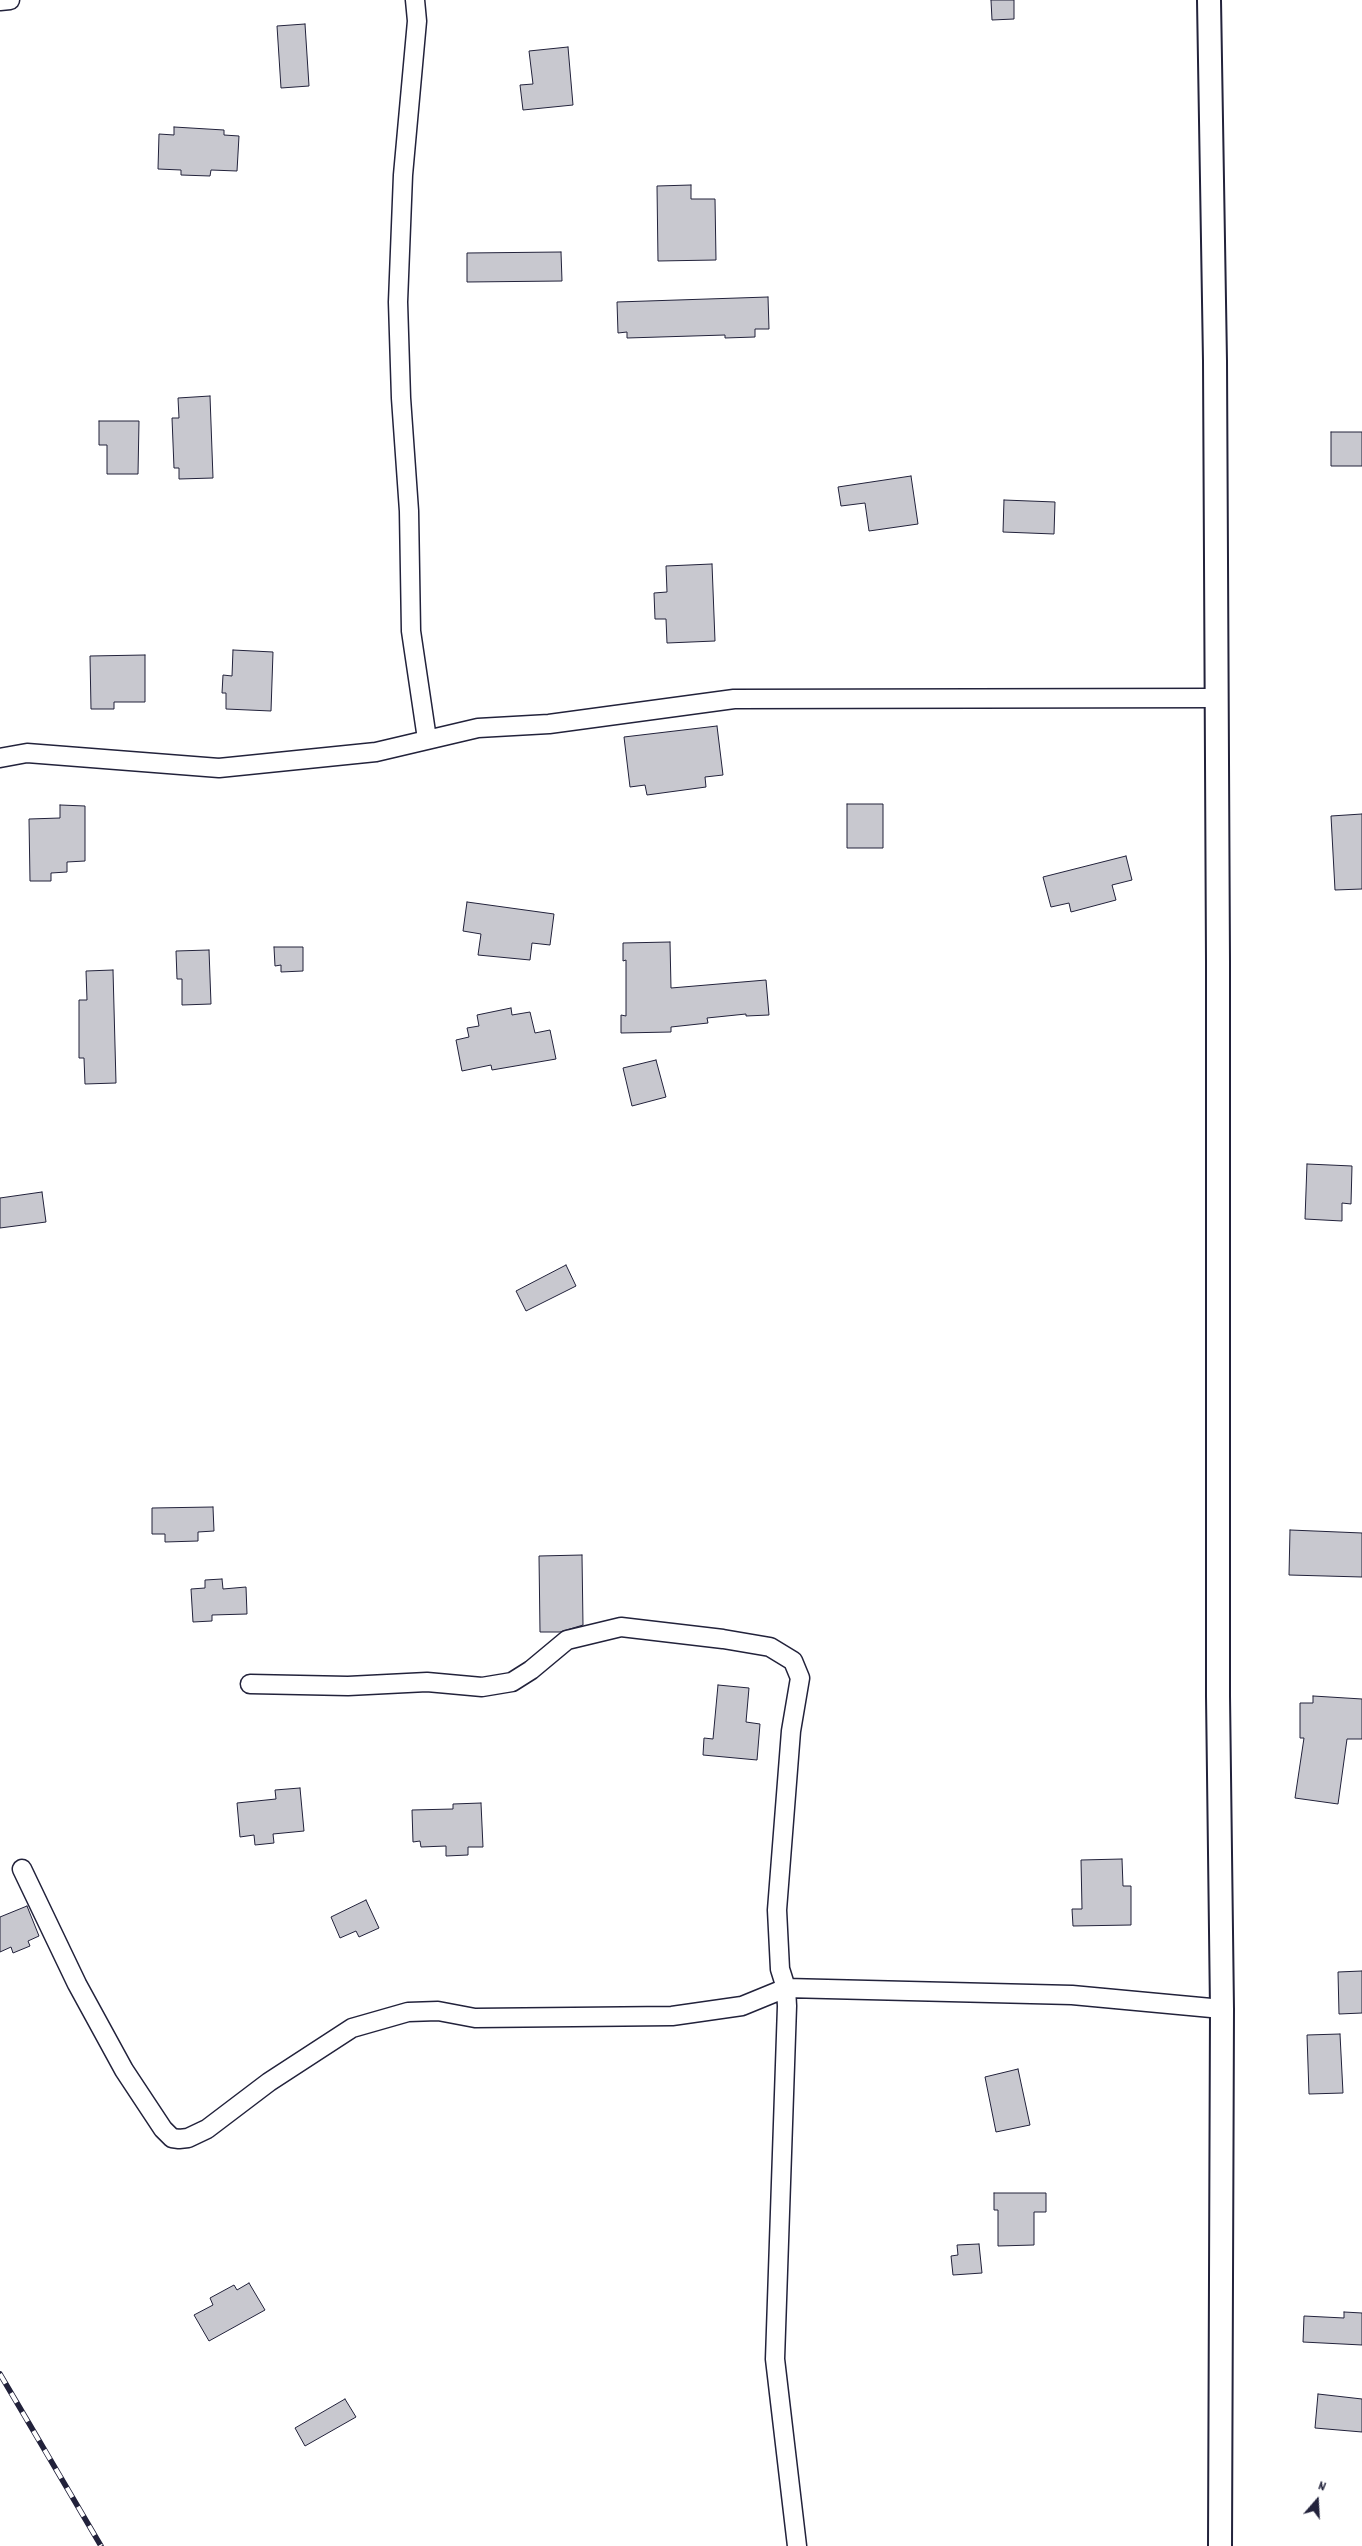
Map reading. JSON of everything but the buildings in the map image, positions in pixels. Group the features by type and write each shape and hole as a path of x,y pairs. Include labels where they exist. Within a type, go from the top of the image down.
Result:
{"street":[{"path":"0,1 10,0"},
{"path":"416,0 417,21 403,175 398,302 400,398 409,511 411,631 427,739"},
{"path":"1209,0 1215,361 1218,1696 1222,2009 1220,2546"},
{"path":"0,758 27,753 219,768 376,752 478,728 549,724 734,699 1216,698"},
{"path":"250,1684 348,1686 427,1682 482,1687 512,1682 531,1670 567,1640 621,1628 770,1646 793,1661 800,1678 791,1732 777,1910 780,1969 786,1988 785,2106 775,2360 797,2546"},
{"path":"22,1869 77,1984 124,2070 163,2129 172,2138 179,2139 188,2138 207,2129 268,2082 352,2028 408,2012 438,2011 475,2018 672,2016 742,2006 786,1988 1072,1996 1222,2009"}],"railway":[{"path":"0,2374 101,2546"}]}
